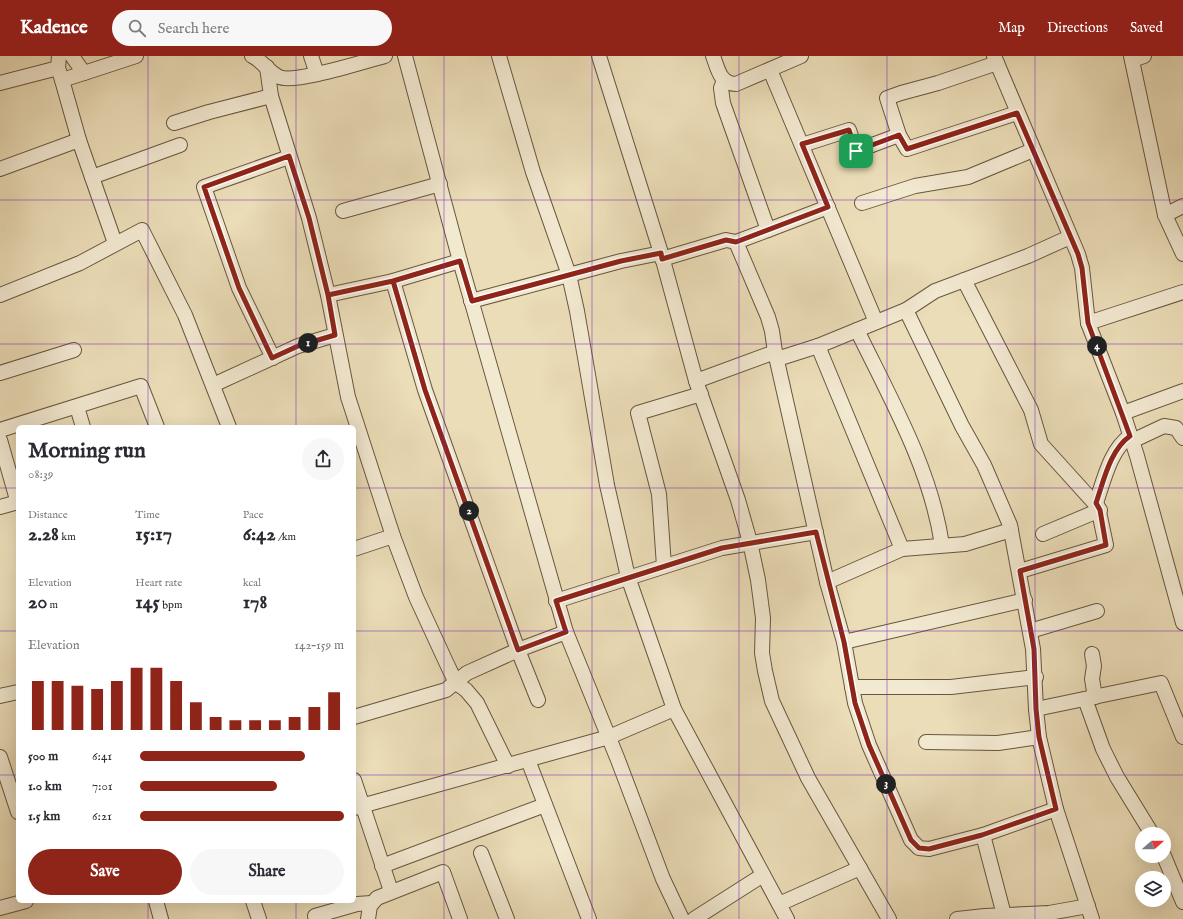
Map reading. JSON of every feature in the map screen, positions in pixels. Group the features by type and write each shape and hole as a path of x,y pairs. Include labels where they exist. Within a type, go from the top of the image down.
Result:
{"street":[{"path":"72,56 84,73"},
{"path":"0,83 60,68 84,73 136,56"},
{"path":"252,56 280,77 288,78 317,74 385,56"},
{"path":"311,56 317,74"},
{"path":"405,56 460,261 556,601 566,632 609,737 663,879 682,919"},
{"path":"499,56 533,172 568,275 577,311 607,485 628,577 674,709 787,919"},
{"path":"598,56 662,256 698,388 738,500 750,542 758,580 763,618 762,653 772,701 808,778 889,919"},
{"path":"713,56 719,73 724,80 736,84 800,56"},
{"path":"1136,57 1165,215 1183,254"},
{"path":"1017,113 907,149 899,135 887,98 938,83 995,60 1082,268 1088,323 1123,413 1183,624"},
{"path":"267,67 271,96 309,218 328,295 348,397 393,536 416,597 456,683 466,690 477,703 508,766"},
{"path":"60,68 79,140 115,243"},
{"path":"770,70 876,322"},
{"path":"724,80 720,88 723,103 768,230"},
{"path":"174,123 209,112 271,96"},
{"path":"802,144 849,130 856,151 899,135"},
{"path":"0,169 79,140"},
{"path":"92,177 180,145"},
{"path":"862,203 915,186 968,177 1033,150"},
{"path":"272,358 239,288 204,187 289,156"},
{"path":"343,211 440,184"},
{"path":"1165,215 1183,206"},
{"path":"472,301 568,275 662,256 726,240 736,242 828,207"},
{"path":"0,295 80,263 115,243 142,230 185,315 228,425"},
{"path":"664,566 659,494 638,413 776,356 818,346 906,310 935,291 1028,256 1070,237"},
{"path":"736,242 768,317 772,331 776,356 827,582 844,642 852,687 869,745 913,843 919,848 929,849 982,835 1056,809"},
{"path":"328,295 393,281 460,261"},
{"path":"964,280 1031,410 1041,444 1098,506"},
{"path":"393,281 425,390 518,650 538,700"},
{"path":"1088,323 1183,292"},
{"path":"906,310 962,426 984,465 1012,530 1030,631 1036,677 1036,709 1039,737 1056,809 1090,912 957,919"},
{"path":"857,330 912,447 934,506 942,545"},
{"path":"213,385 298,346 335,335"},
{"path":"818,346 902,549"},
{"path":"0,373 74,350"},
{"path":"17,425 141,386 156,425"},
{"path":"1123,413 1183,391"},
{"path":"77,407 82,425"},
{"path":"0,430 16,425"},
{"path":"1020,571 1106,545 1098,506 1119,445 1164,426 1176,428 1183,438"},
{"path":"0,440 16,495"},
{"path":"0,507 16,503"},
{"path":"1043,534 1098,506"},
{"path":"827,582 902,549 965,544 1012,530"},
{"path":"556,601 722,548 750,542 776,540 816,532"},
{"path":"356,548 393,536"},
{"path":"844,642 1025,600"},
{"path":"1030,631 1097,611"},
{"path":"356,716 446,690 467,673 518,650 566,632"},
{"path":"1092,654 1094,666 1090,698 1103,750 1148,827"},
{"path":"852,687 951,687 1036,677"},
{"path":"1036,709 1162,683 1183,737"},
{"path":"0,696 16,692"},
{"path":"1178,723 1183,708"},
{"path":"359,807 609,737 674,709"},
{"path":"926,742 998,743 1039,737"},
{"path":"0,757 16,805"},
{"path":"528,760 589,919"},
{"path":"356,791 359,807 391,891"},
{"path":"382,866 545,805"},
{"path":"982,835 999,917"},
{"path":"481,853 507,919"},
{"path":"1167,863 1183,902"},
{"path":"779,904 860,868"},
{"path":"368,919 368,910 377,898 391,891 443,872 460,919"},
{"path":"694,919 763,875"},
{"path":"0,908 19,903"},
{"path":"157,903 161,919"},
{"path":"254,903 259,919"},
{"path":"315,916 357,904 372,903"}],"route":[{"path":"856,151 849,130 802,144 828,207 736,242 726,240 662,259 661,253 621,261 472,301 460,261 393,281 328,295 335,335 298,346 272,358 239,288 204,187 289,156 309,218 328,295 360,288 393,281 425,390 518,650 566,632 556,601 722,548 750,542 776,540 816,532 827,582 844,642 855,703 869,745 911,840 916,846 926,850 982,835 1056,809 1039,737 1036,709 1034,649 1020,571 1106,545 1100,510 1096,503 1119,445 1130,436 1123,413 1088,323 1082,268 1078,254 1017,113 907,149 899,135 856,151"}]}
